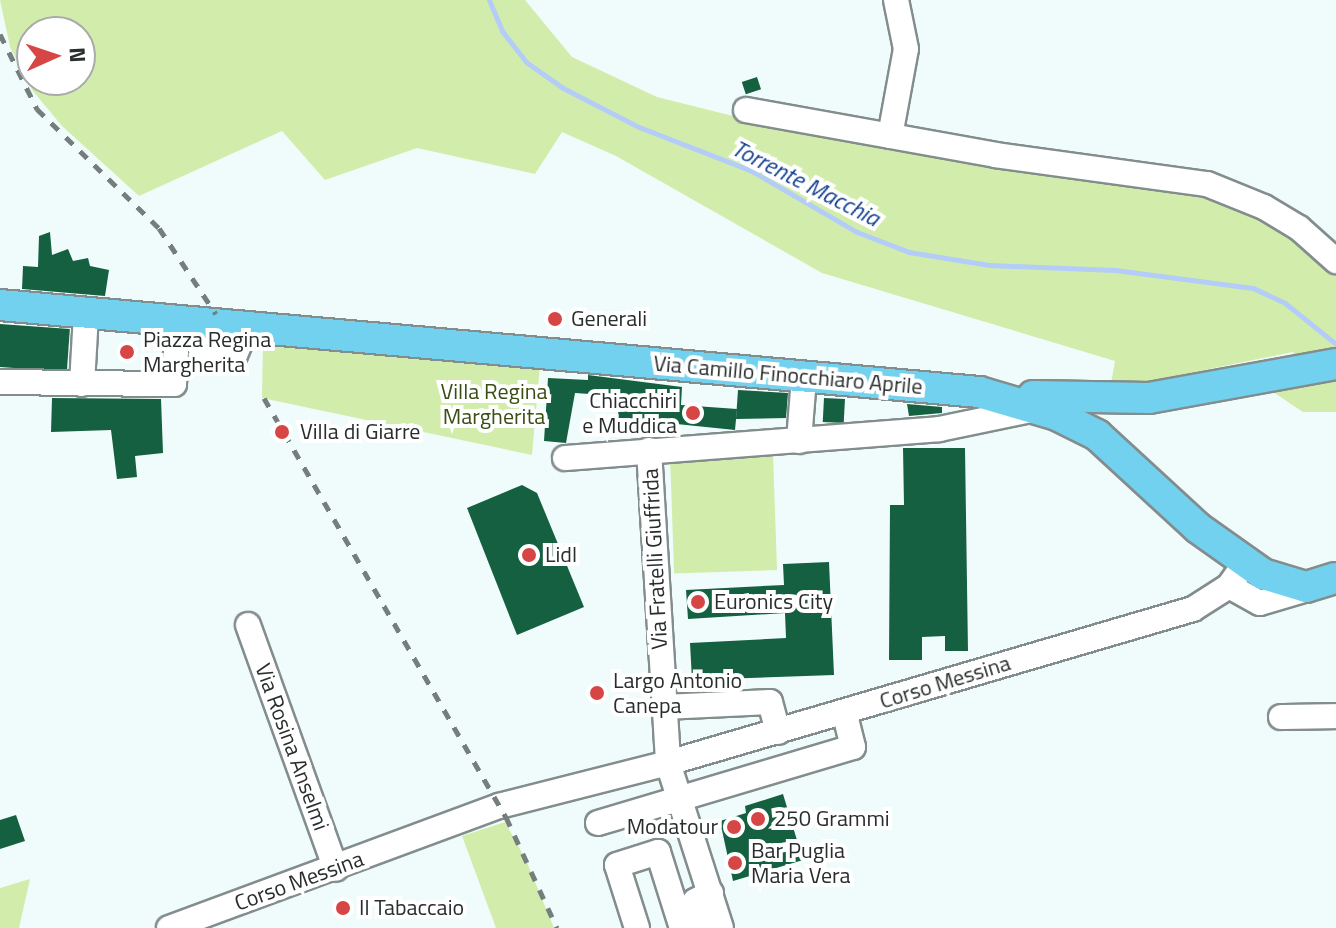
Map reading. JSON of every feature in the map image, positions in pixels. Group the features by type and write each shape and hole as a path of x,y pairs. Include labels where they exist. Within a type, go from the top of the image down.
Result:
{"main road":[{"name":"Via Camillo Finocchiaro Aprile","path":"0,305 979,392 1038,408 1097,435 1198,528 1237,574 1280,582 1326,582"},
{"path":"1097,435 1092,423 1097,412 1298,367 1336,364"},
{"path":"979,392 1149,398"}],"street":[{"path":"890,136 906,49 896,0"},
{"path":"746,110 1226,190 1299,228 1336,261"},
{"path":"71,383 86,314"},
{"path":"0,382 174,384 185,321"},
{"path":"799,441 804,377"},
{"path":"565,458 939,429 1038,408"},
{"name":"Via Fratelli Giuffrida","path":"649,450 664,707 662,764 681,798 721,928"},
{"name":"Corso Messina","path":"169,928 336,869 499,806 778,732 1193,609 1237,574"},
{"name":"Via Rosina Anselmi","path":"248,625 336,869"},
{"path":"664,707 770,702 778,732"},
{"path":"598,823 853,747 844,712"},
{"path":"1281,717 1336,716"},
{"path":"637,928 617,865 658,852 682,928"},
{"path":"700,928 695,901 711,893"}],"green space":[{"path":"0,0 525,0 572,57 657,97 757,122 1224,194 1261,210 1336,269 1336,412 1303,412 1270,390 1307,383 1293,352 1110,389 1115,361 822,273 616,156 562,132 535,174 417,148 325,180 282,131 139,196 62,126 37,96 96,96 96,16 16,16 16,59 10,47"},
{"name":"Villa Regina Margherita","path":"263,339 540,366 532,455 262,398"},
{"path":"773,454 777,570 674,574 670,458"},
{"path":"505,822 526,860 554,928 496,928 462,836"},
{"path":"30,879 19,928 0,928 0,888"}],"building":[{"path":"757,77 761,89 746,94 742,82"},
{"path":"50,232 52,255 68,249 73,261 88,258 90,266 109,270 105,296 22,289 23,266 38,267 39,236"},
{"path":"0,324 70,329 67,372 0,367"},
{"path":"588,375 682,387 681,405 737,409 735,430 618,418 619,396 575,393 566,443 544,441 548,378 588,380"},
{"path":"738,390 788,393 786,418 736,419"},
{"path":"52,398 161,399 163,453 135,456 137,477 117,479 111,430 51,432"},
{"path":"824,398 845,399 844,423 823,422"},
{"path":"907,404 942,407 942,413 909,416"},
{"path":"903,448 965,448 968,651 945,651 945,636 922,637 922,660 889,660 890,505 904,505"},
{"path":"522,485 537,493 584,607 517,635 467,508"},
{"path":"829,562 834,675 692,680 690,643 786,638 785,613 688,619 686,590 784,585 783,564"},
{"path":"783,794 803,860 733,881 720,821 746,813 745,806"},
{"path":"16,815 25,841 0,849 0,820"}],"waterway":[{"name":"Torrente Macchia","path":"489,0 502,31 526,62 563,88 639,127 752,171 857,232 909,252 989,265 1115,270 1253,288 1285,303 1336,344"}],"railway":[{"path":"0,34 37,109 159,228 216,314"},
{"path":"264,398 506,817 557,928"}],"place":[{"name":"Generali","path":"555,319"},
{"name":"Piazza Regina Margherita","path":"127,352"},
{"name":"Chiacchiri e Muddica","path":"693,413"},
{"name":"Villa di Giarre","path":"282,432"},
{"name":"Lidl","path":"529,555"},
{"name":"Euronics City","path":"698,602"},
{"name":"Largo Antonio Canepa","path":"597,693"},
{"name":"250 Grammi","path":"758,819"},
{"name":"Modatour","path":"734,827"},
{"name":"Bar Puglia Maria Vera","path":"735,863"},
{"name":"Il Tabaccaio","path":"343,908"}]}
